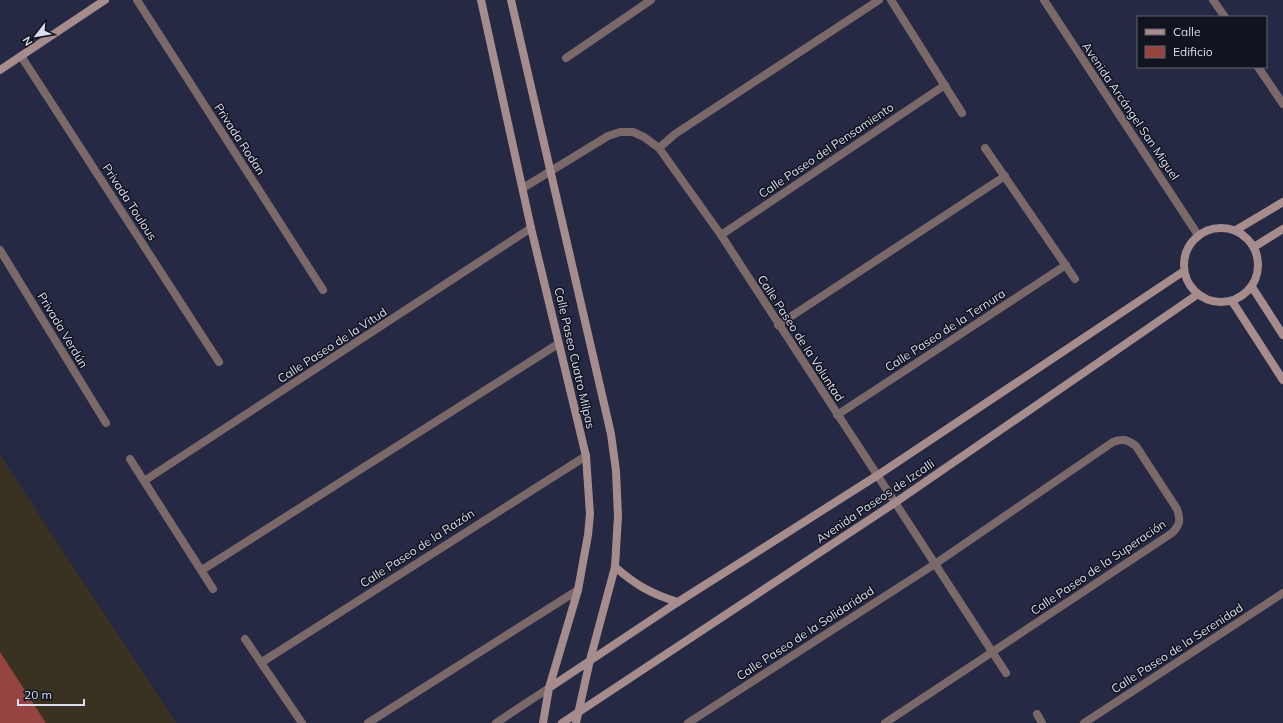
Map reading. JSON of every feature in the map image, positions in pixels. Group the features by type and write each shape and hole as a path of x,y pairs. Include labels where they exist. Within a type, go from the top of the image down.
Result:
{"street":[{"path":"0,70 105,0"},
{"name":"Privada Rodan","path":"137,0 323,290"},
{"name":"Calle Paseo Cuatro Milpas","path":"481,0 524,188 531,228 586,456 590,514 588,535 578,590 549,688 543,723"},
{"name":"Calle Paseo Cuatro Milpas","path":"511,0 611,434 617,486 618,516 615,567 590,660 576,723"},
{"path":"566,58 651,0"},
{"path":"659,148 675,134 879,0"},
{"path":"891,0 962,113"},
{"name":"Avenida Arcángel San Miguel","path":"1044,0 1198,235"},
{"path":"1213,0 1223,16"},
{"name":"Privada Toulous","path":"21,56 219,362"},
{"path":"1259,68 1283,104"},
{"name":"Calle Paseo del Pensamiento","path":"721,235 945,85"},
{"name":"Calle Paseo de la Voluntad","path":"524,188 550,170 608,136 620,132 633,132 644,137 659,148 721,235 778,325 896,502 1006,673"},
{"path":"985,148 1075,279"},
{"path":"778,325 1005,176"},
{"path":"1236,230 1283,202"},
{"path":"1224,227 1236,230 1247,237 1254,247 1259,267 1252,287 1232,301 1214,302 1198,294 1189,284 1184,271 1184,258 1190,245 1198,235 1215,228 1224,227"},
{"name":"Calle Paseo de la Vitud","path":"144,481 531,228"},
{"path":"1254,247 1283,229"},
{"name":"Privada Verdún","path":"0,250 106,423"},
{"name":"Calle Paseo de la Ternura","path":"837,415 1066,265"},
{"name":"Avenida Paseos de Izcalli","path":"549,688 678,602 878,475 1184,271"},
{"path":"1252,287 1283,335"},
{"name":"Avenida Paseos de Izcalli","path":"562,723 578,710 896,502 1198,294"},
{"path":"1232,301 1283,380"},
{"path":"202,570 558,344"},
{"name":"Calle Paseo de la Superación","path":"935,564 1113,442 1121,439 1130,441 1136,446 1177,509 1180,518 1178,526 1172,533 993,653"},
{"name":"Calle Paseo de la Razón","path":"262,662 586,456"},
{"path":"130,460 213,589"},
{"name":"Calle Paseo de la Solidaridad","path":"688,723 935,564"},
{"path":"615,567 639,586 655,595 678,602"},
{"path":"368,723 578,590"},
{"name":"Calle Paseo de la Serenidad","path":"1084,723 1283,593"},
{"path":"244,639 262,662 302,723"},
{"path":"885,723 993,653"},
{"path":"496,723 549,688"},
{"path":"1037,714 1042,723"}],"shaded area":[{"path":"0,455 176,723 0,723"}],"building":[{"path":"0,652 46,723 0,723"}]}
